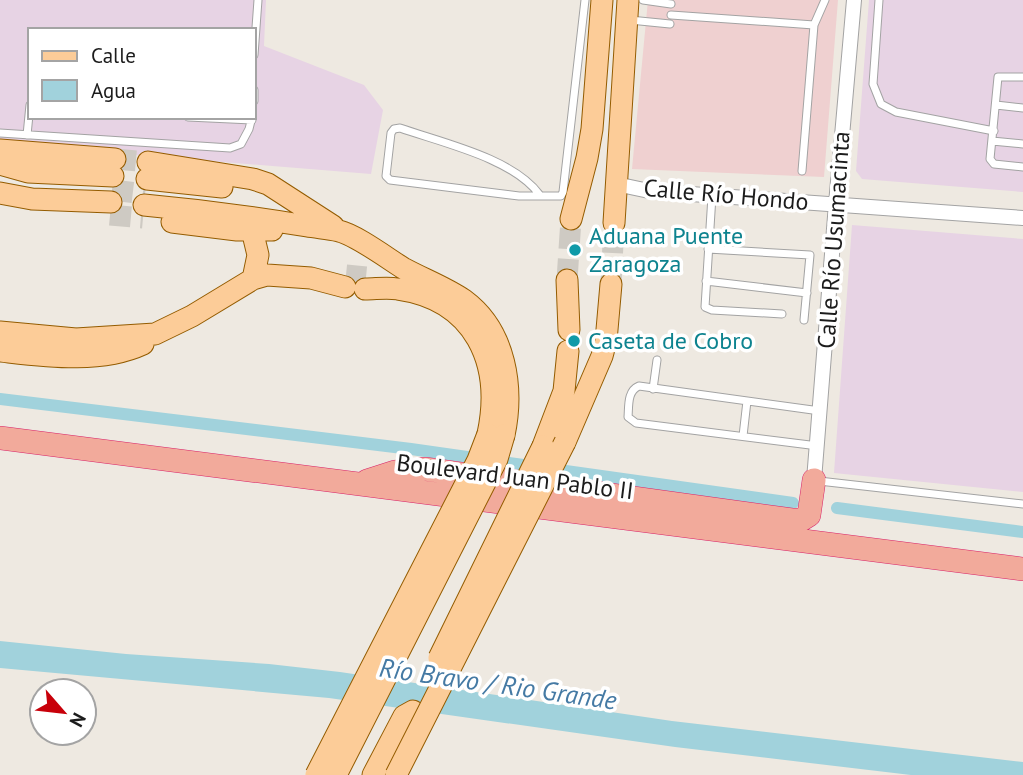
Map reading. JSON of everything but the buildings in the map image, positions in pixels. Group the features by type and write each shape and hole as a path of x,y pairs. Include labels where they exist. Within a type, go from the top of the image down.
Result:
{"highway":[{"name":"Boulevard Juan Pablo II","path":"0,438 1023,569"},
{"path":"359,483 395,472 425,470 801,520 809,515 814,480"}],"main road":[{"path":"571,219 592,129 602,0"},
{"path":"614,223 627,10"},
{"path":"0,150 112,189"},
{"path":"0,164 112,189"},
{"path":"28,172 47,183 112,189"},
{"path":"145,192 253,178 268,184 341,231 466,302 488,325 501,352 508,404 496,435 478,460 316,775"},
{"path":"26,197 47,183"},
{"path":"0,193 26,197 112,189"},
{"path":"0,206 80,211 112,189"},
{"path":"145,192 252,230 341,231"},
{"path":"145,192 239,214 341,231"},
{"path":"252,230 258,255 253,279"},
{"path":"0,351 86,356 131,349 253,279 267,275 356,282 418,294 444,305 476,334 484,348 492,377 496,459 336,775"},
{"path":"382,775 543,446 564,391 569,340 567,280"},
{"path":"396,775 565,442 602,356 606,341 611,284"},
{"path":"0,332 76,339 155,334"},
{"path":"373,775 404,716 413,711"}],"street":[{"name":"Calle Río Usumacinta","path":"814,480 854,0"},
{"name":"Calle Río Hondo","path":"616,184 649,191 1023,218"}],"lane":[{"path":"256,28 258,0"},
{"path":"539,194 522,176 500,163 400,128 392,130 386,176 390,180 519,196 561,195 585,0"},
{"path":"643,0 671,4"},
{"path":"802,170 814,25 825,0"},
{"path":"879,0 873,84 881,104 896,112 994,131"},
{"path":"627,10 670,24"},
{"path":"671,15 814,25"},
{"path":"1023,77 999,76 992,141 992,163 1023,167"},
{"path":"996,105 1023,108"},
{"path":"27,135 29,119"},
{"path":"0,133 230,148 241,144 252,119"},
{"path":"992,141 1023,144"},
{"path":"712,195 705,307 710,310 782,314"},
{"path":"708,249 809,255 811,258 804,320"},
{"path":"706,281 807,293"},
{"path":"653,389 657,360"},
{"path":"818,446 631,421 628,417 630,394 639,386 821,411"},
{"path":"743,436 747,401"},
{"path":"814,480 1023,504"}],"shaded area":[{"path":"0,0 266,0 264,46 364,85 383,110 371,174 0,144"},
{"path":"648,0 838,0 824,177 632,169"},
{"path":"869,0 1023,0 1023,192 862,179 856,171"},
{"path":"852,225 1023,239 1023,492 834,473"}],"water":[{"path":"0,641 340,672 672,721 1023,762 1023,775 911,775 675,747 329,698 0,668"}],"waterway":[{"path":"0,399 411,449 793,503"},
{"path":"837,508 1023,532"}],"tunnel":[{"path":"115,159 148,162"},
{"path":"112,190 145,194"},
{"path":"110,215 143,218"},
{"path":"567,280 571,219"},
{"path":"611,284 614,223"},
{"path":"346,275 366,277"}],"place":[{"name":"Aduana Puente Zaragoza","path":"575,250"},
{"name":"Caseta de Cobro","path":"574,341"}],"water label":[{"name":"Río Bravo / Rio Grande","path":"498,684"}]}
